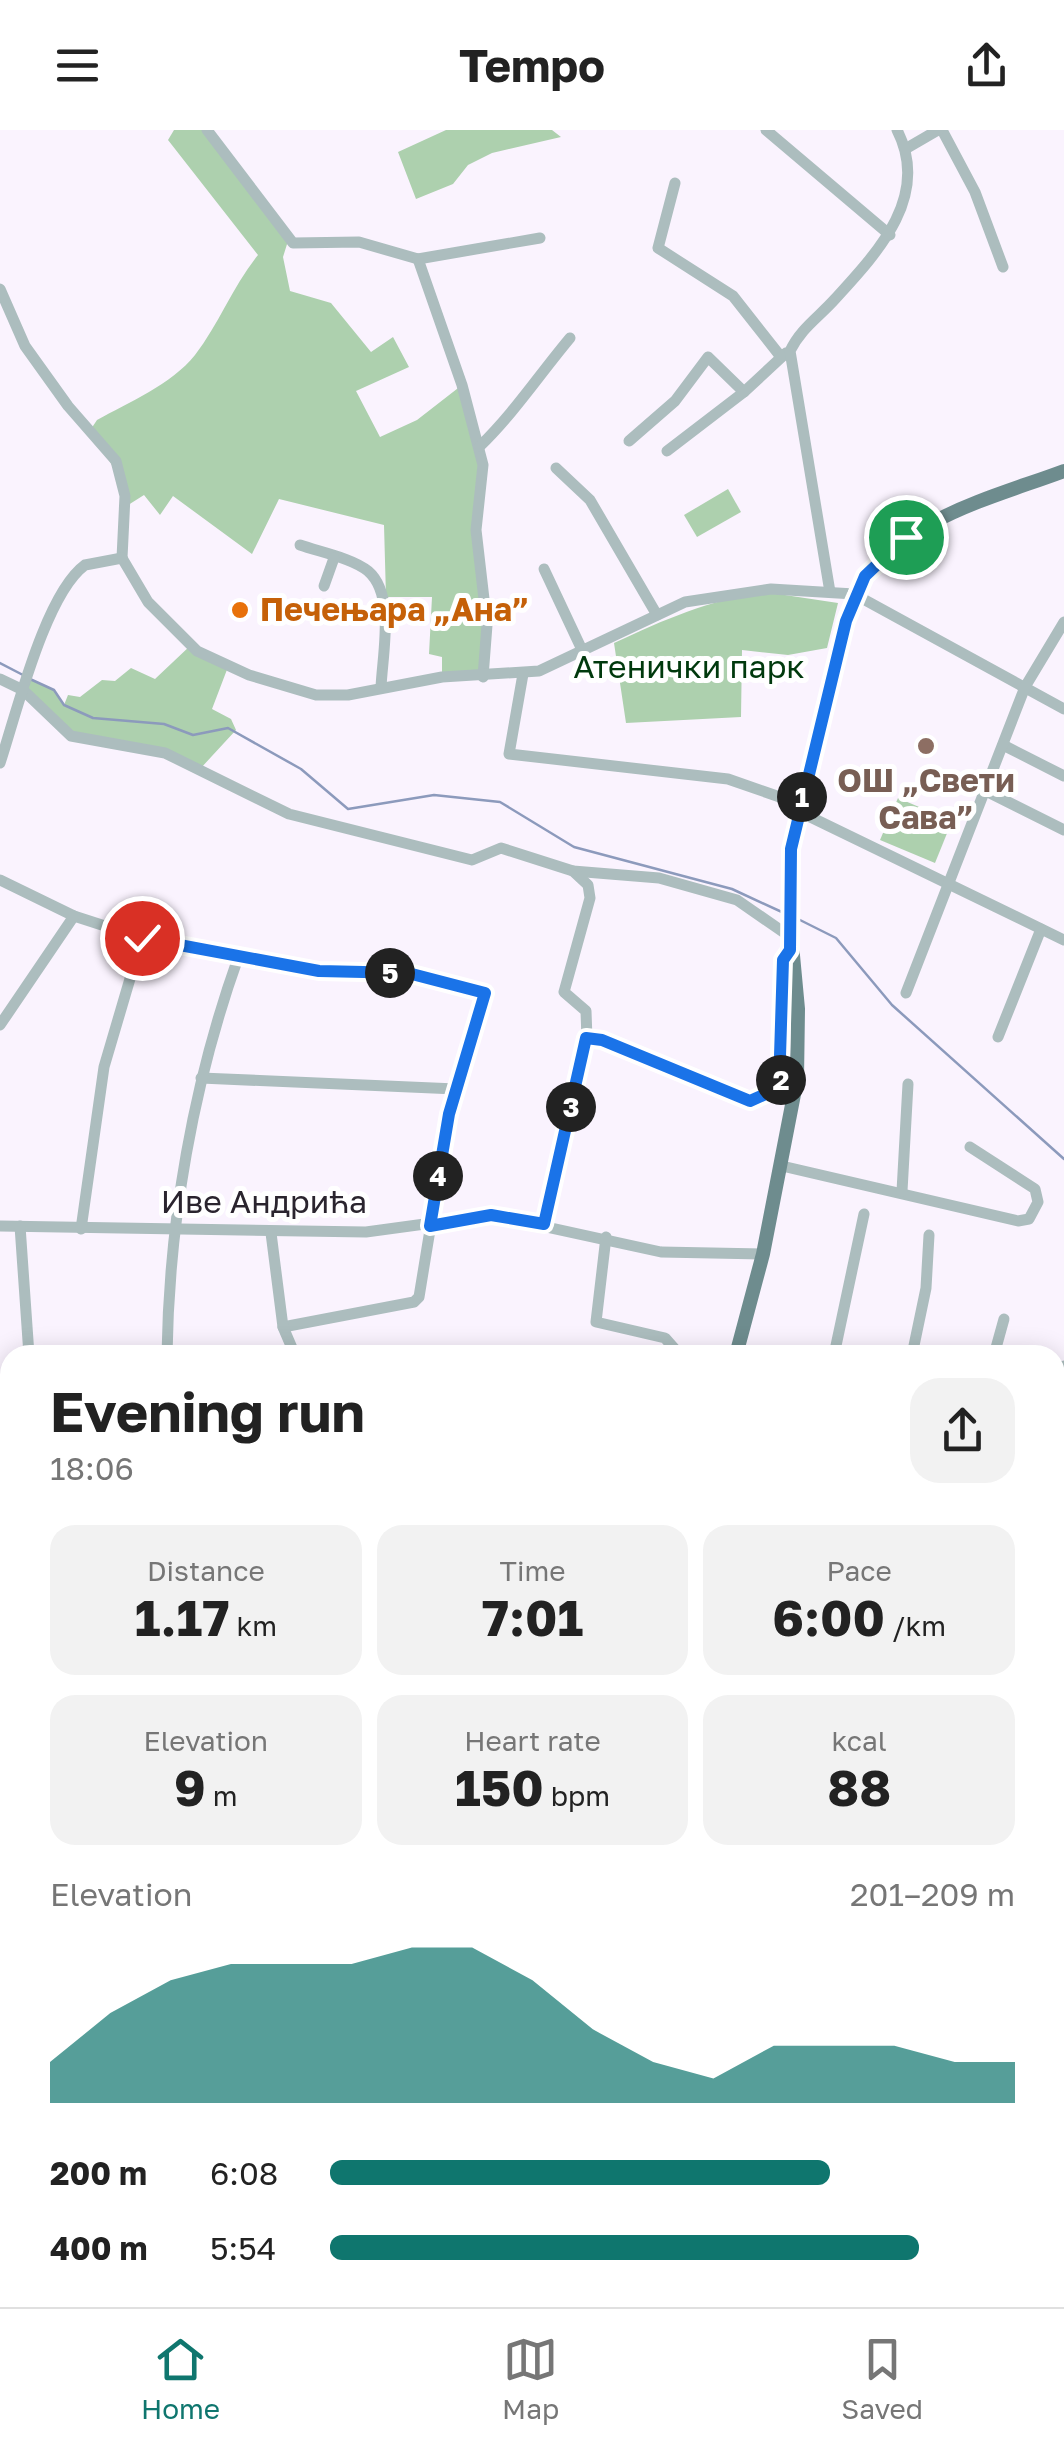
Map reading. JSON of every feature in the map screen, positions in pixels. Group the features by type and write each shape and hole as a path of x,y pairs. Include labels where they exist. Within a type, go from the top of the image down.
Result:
{"main road":[{"path":"739,1345 763,1254 797,1078 799,1038 788,902 799,808 854,594 876,562 916,530 1064,471"}],"street":[{"path":"207,130 262,199 288,241 372,244 418,259 540,238"},
{"path":"766,130 890,235"},
{"path":"668,451 786,354 808,322 833,302 890,235 905,204 906,148 898,130"},
{"path":"906,148 940,130 975,192 1004,267"},
{"path":"674,183 658,248 732,296 786,354 830,592"},
{"path":"418,259 480,446 484,485 476,530 487,625 483,677"},
{"path":"0,290 26,346 68,406 116,461 125,496 122,558 166,622 197,651 228,666 316,695 442,677 523,674 559,664 685,602 744,590 830,592 854,594 1064,709"},
{"path":"480,446 514,412 529,387 570,338"},
{"path":"628,441 674,400 708,357 744,392"},
{"path":"556,468 590,500 657,615"},
{"path":"300,545 369,572 383,602 381,688"},
{"path":"0,763 44,630 78,570 92,561 122,558"},
{"path":"324,586 334,558"},
{"path":"544,568 583,652"},
{"path":"906,994 1025,687 1064,622"},
{"path":"523,674 508,754 728,779 799,808 1064,940"},
{"path":"0,680 23,690 71,736 165,752 288,814 472,860 501,848 573,871 658,878 737,900 790,939 783,960 782,1058 774,1093 750,1101 602,1040 586,1038"},
{"path":"1003,745 1064,776"},
{"path":"986,791 1064,830"},
{"path":"544,1224 586,1038 586,1011 564,992 590,892 573,871"},
{"path":"0,880 74,916 142,938 319,971 408,973 485,993 456,1089 414,1302 283,1326"},
{"path":"0,1025 74,916"},
{"path":"998,1037 1041,929"},
{"path":"80,1228 104,1067 142,938"},
{"path":"168,1345 176,1230 201,1078 238,958"},
{"path":"201,1078 456,1089"},
{"path":"902,1190 908,1084"},
{"path":"782,1166 902,1190 1018,1222 1029,1219 1038,1202 1035,1190 970,1147"},
{"path":"836,1345 864,1214"},
{"name":"Иве Андрића","path":"0,1226 271,1233 430,1226 491,1215 661,1252 763,1254"},
{"path":"20,1226 28,1345"},
{"path":"271,1233 283,1326 290,1345"},
{"path":"914,1345 926,1288 929,1235"},
{"path":"606,1237 596,1322 665,1338 671,1345"},
{"path":"997,1345 1004,1319"}],"green space":[{"path":"174,130 207,130 288,241 283,257 290,291 331,303 371,352 393,337 409,367 356,391 380,437 417,420 462,385 480,446 476,530 487,625 483,677 442,677 442,657 429,654 432,597 386,597 384,525 279,499 252,554 173,496 160,515 144,495 125,507 124,486 91,429 97,420 149,392 185,366 204,343 258,255 168,140"},
{"path":"446,130 552,130 561,137 492,153 468,165 453,184 416,199 398,152"},
{"path":"728,489 741,512 697,537 684,515"},
{"name":"Атенички парк","path":"765,592 838,603 827,648 788,655 742,650 741,717 626,723 614,643 688,612"},
{"path":"191,645 228,667 212,709 231,719 236,730 200,769 165,752 71,736 23,690 28,678 54,690 64,705 68,695 80,697 102,680 115,681 131,668 155,679"},
{"path":"898,798 952,821 935,863 880,840"}],"waterway":[{"path":"0,663 23,675"},
{"path":"30,679 54,690 64,705 93,718 164,724 193,735 228,728 301,769 348,809 434,795 500,802 574,847 732,889 784,913"},
{"path":"796,918 836,938 892,1005 1064,1159"}],"place":[{"name":"Печењара „Ана”","path":"240,610"},
{"name":"ОШ „Свети Сава”","path":"926,746"}],"route":[{"path":"142,938 319,971 408,973 485,993 449,1114 430,1226 491,1215 544,1224 586,1038 602,1040 750,1101 779,1088 783,960 790,950 789,868 800,804 854,594 876,562 906,537"}]}
